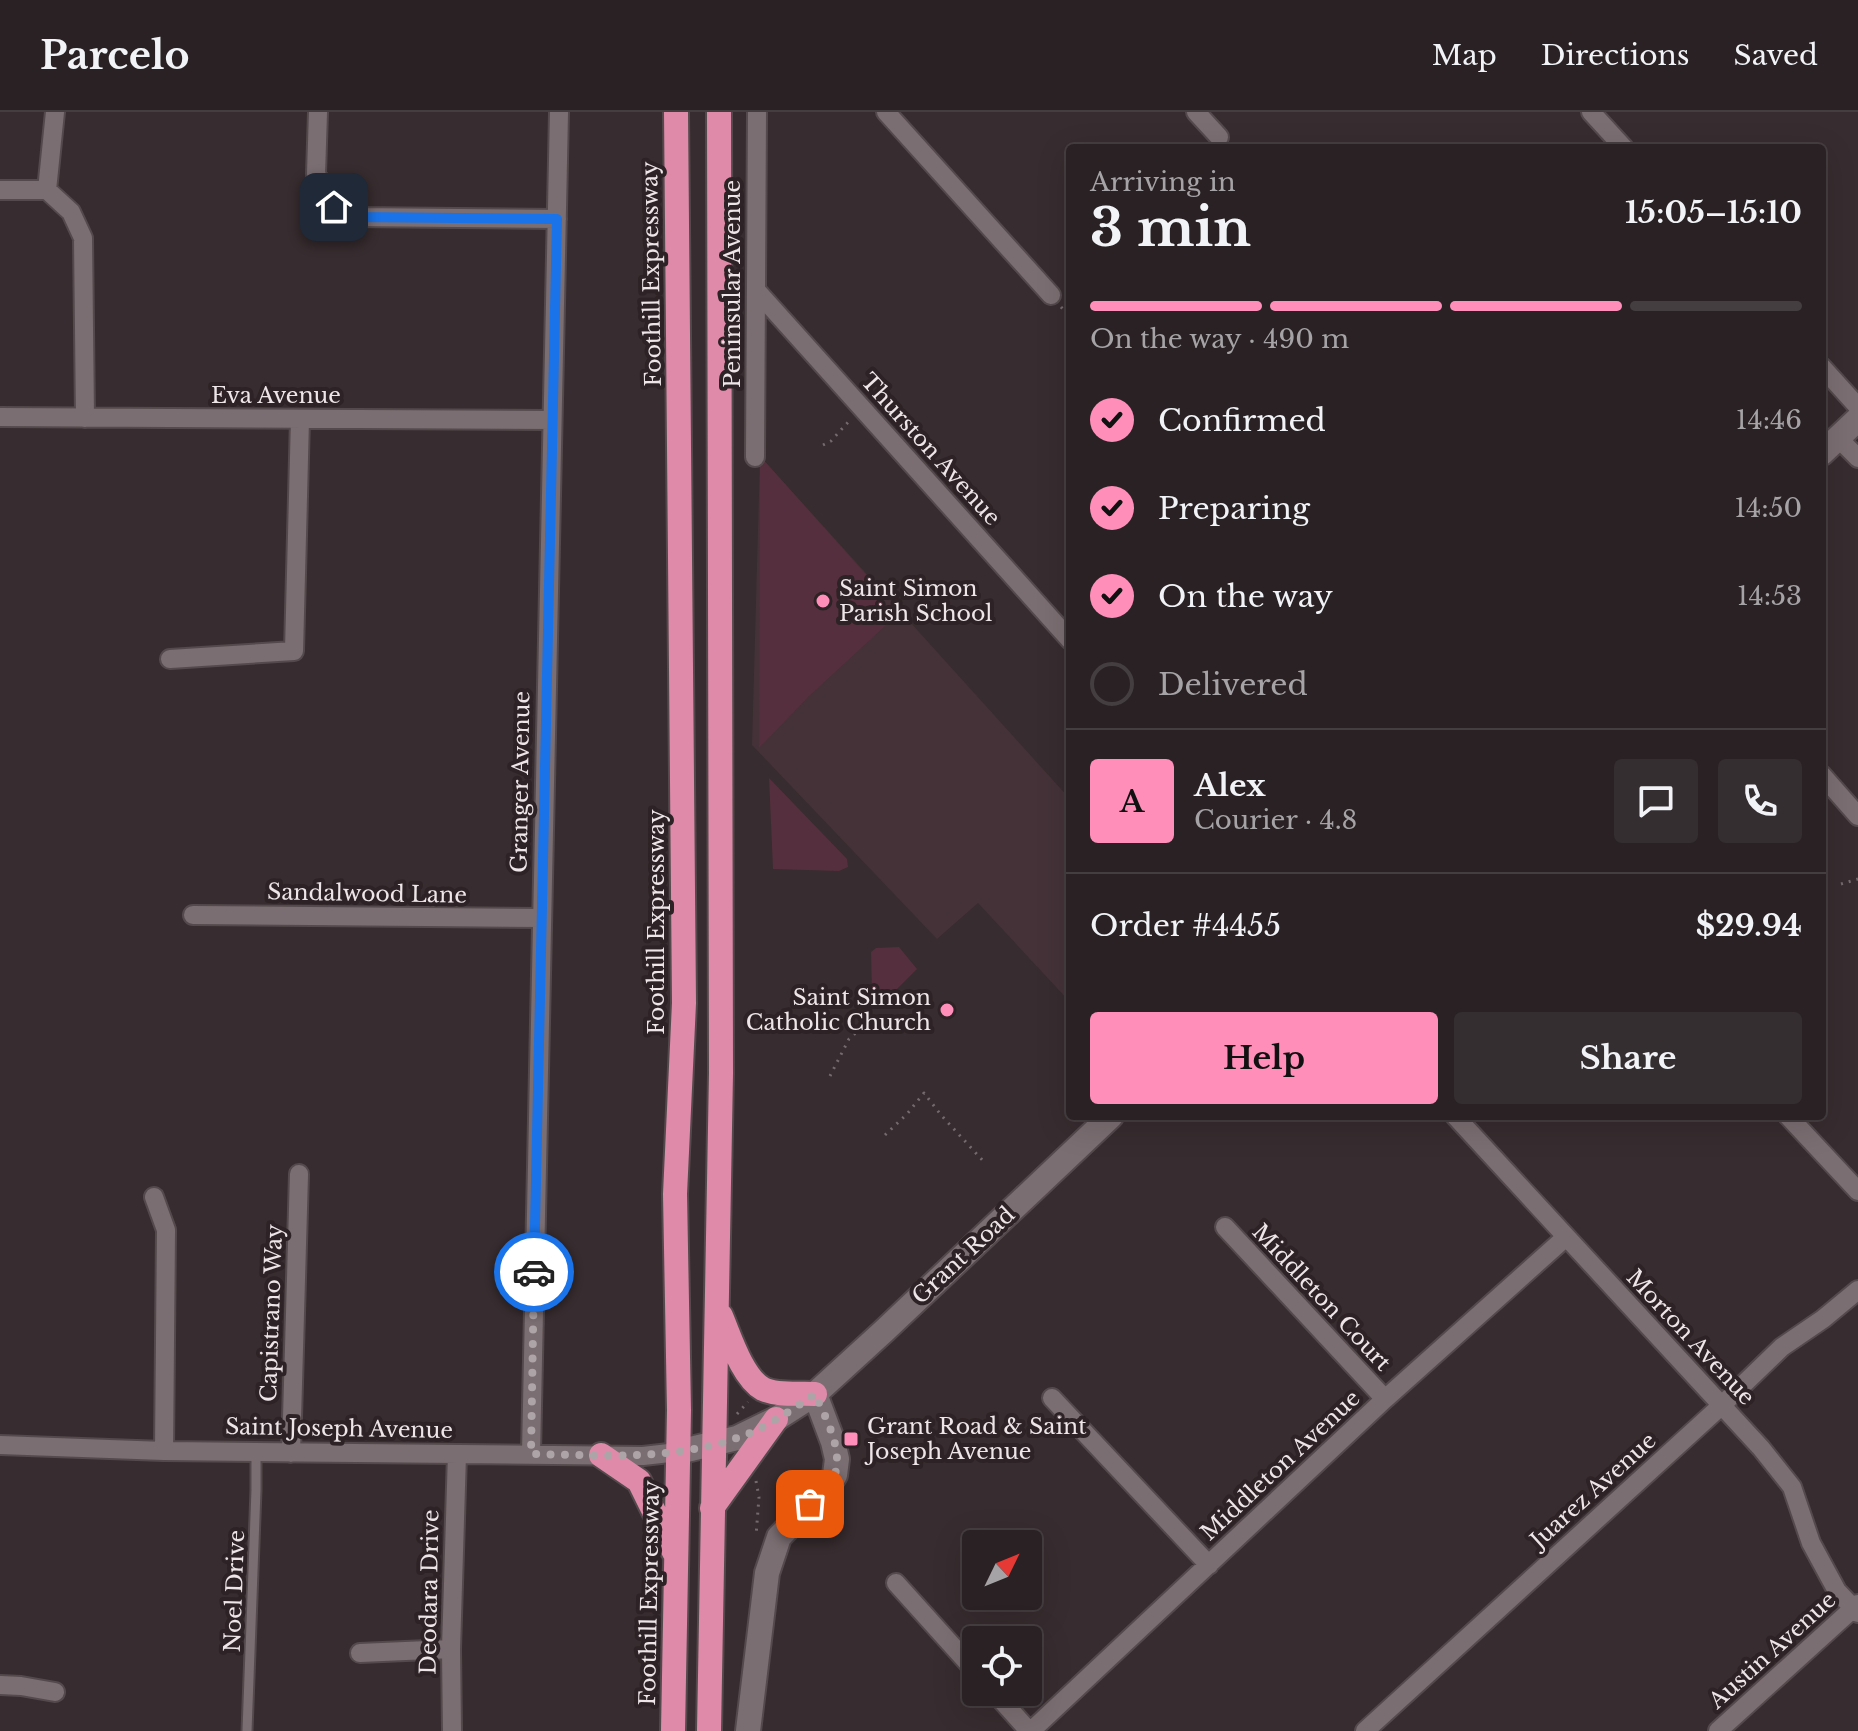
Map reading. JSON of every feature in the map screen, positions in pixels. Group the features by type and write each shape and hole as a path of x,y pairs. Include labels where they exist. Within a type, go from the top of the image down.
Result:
{"highway":[{"name":"Foothill Expressway","path":"673,1731 678,1452 675,1194 684,1003 676,112"},
{"path":"709,1731 721,1073 719,112"},
{"path":"717,1307 738,1357 761,1387 777,1392 815,1394"},
{"path":"712,1508 776,1419"},
{"path":"601,1455 639,1481 676,1556"}],"main road":[{"path":"1830,445 1858,419"},
{"name":"Grant Road","path":"678,1452 737,1438 776,1419 815,1394 1107,1120"},
{"path":"748,1731 767,1573 779,1537 826,1489 835,1475 837,1459 833,1442 815,1394"}],"street":[{"path":"47,190 55,112"},
{"path":"318,112 316,174 334,207 353,217 557,219"},
{"name":"Granger Avenue","path":"531,1454 559,112"},
{"name":"Peninsular Avenue","path":"755,457 757,112"},
{"path":"886,112 1051,295"},
{"path":"1196,112 1219,137"},
{"path":"1591,112 1620,144"},
{"path":"0,190 47,190 71,212 83,238 85,418"},
{"name":"Thurston Avenue","path":"756,290 1066,636"},
{"path":"1826,371 1858,407"},
{"name":"Eva Avenue","path":"0,417 552,420"},
{"path":"170,659 294,651 300,419"},
{"path":"1830,445 1858,458"},
{"path":"1826,780 1858,816"},
{"name":"Sandalwood Lane","path":"193,915 541,918"},
{"name":"Morton Avenue","path":"1459,1120 1761,1448 1792,1487 1811,1543 1837,1591 1857,1608"},
{"path":"1792,1120 1858,1191"},
{"name":"Capistrano Way","path":"291,1453 299,1174"},
{"path":"154,1197 166,1230 164,1451"},
{"name":"Middleton Court","path":"1225,1227 1385,1399"},
{"name":"Middleton Avenue","path":"1030,1731 1385,1399 1566,1237"},
{"name":"Juarez Avenue","path":"1365,1731 1782,1347 1858,1290"},
{"path":"1052,1398 1209,1565"},
{"name":"Saint Joseph Avenue","path":"0,1445 291,1453 643,1456 678,1452"},
{"name":"Deodara Drive","path":"452,1731 451,1649 457,1454"},
{"path":"896,1583 962,1656"},
{"name":"Austin Avenue","path":"1718,1731 1857,1608"},
{"path":"360,1653 451,1649"},
{"path":"0,1685 55,1692"},
{"path":"1007,1706 1030,1731"}],"lane":[{"name":"Noel Drive","path":"247,1731 256,1451"}],"path":[{"path":"823,445 831,441 861,408"},
{"path":"1841,884 1858,879"},
{"path":"830,1076 849,1039 862,1027"},
{"path":"885,1135 924,1093 985,1163"},
{"path":"737,1414 755,1395"},
{"path":"751,1475 758,1483 756,1539"}],"shaded area":[{"name":"Saint Simon Parish School","path":"760,456 1066,795 1066,998 978,903 937,939 752,745"},
{"path":"760,456 878,588 876,595 883,603 886,625 808,697 759,748"},
{"path":"769,778 847,859 848,867 839,871 773,869"},
{"path":"899,947 917,969 889,997 872,996 871,952 876,948"}],"way so far":[{"path":"534,1272 531,1454 643,1456 678,1452 737,1438 792,1410 815,1394 830,1430 837,1459 830,1484 810,1504"}],"place":[{"name":"Saint Simon Parish School","path":"823,601"},
{"name":"Saint Simon Catholic Church","path":"947,1010"},
{"name":"Grant Road & Saint Joseph Avenue","path":"851,1439"}],"route":[{"path":"334,207 353,217 557,219 534,1272"}]}
